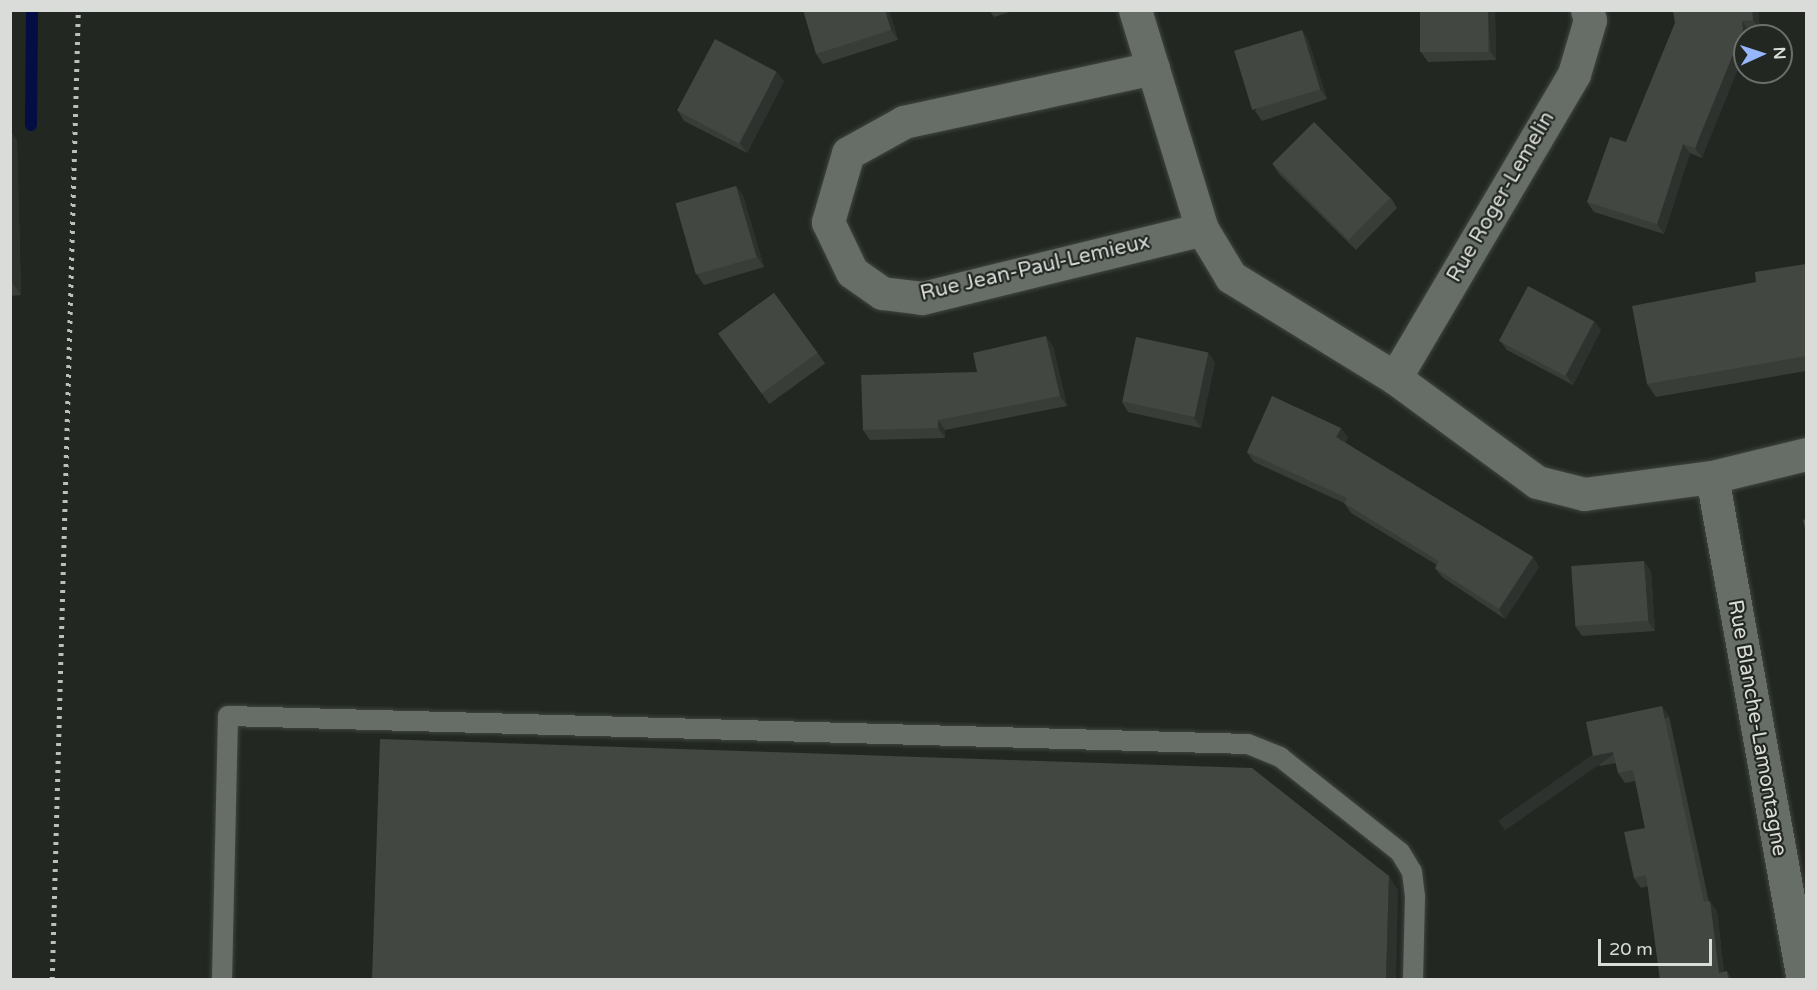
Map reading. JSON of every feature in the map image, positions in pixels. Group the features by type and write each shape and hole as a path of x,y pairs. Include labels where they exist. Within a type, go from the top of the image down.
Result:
{"street":[{"path":"1135,10 1202,229 1231,277 1395,378 1537,482 1584,494 1712,477 1806,454"},
{"name":"Rue Roger-Lemelin","path":"1395,378 1574,74 1590,21 1587,10"},
{"name":"Rue Jean-Paul-Lemieux","path":"1153,68 904,122 848,153 828,222 852,272 882,293 922,298 1202,229"},
{"name":"Rue Blanche-Lamontagne","path":"1712,477 1803,980"}],"lane":[{"path":"222,980 228,716 1248,744 1280,757 1400,852 1412,872 1415,897 1413,980"}],"building":[{"path":"803,10 885,10 891,30 816,54"},
{"path":"1420,10 1488,10 1488,52 1420,52"},
{"path":"1673,10 1752,10 1753,20 1742,21 1742,24 1733,24 1733,55 1695,148 1683,144 1657,224 1587,202 1610,137 1626,142 1675,23"},
{"path":"1302,30 1320,89 1252,110 1234,51"},
{"path":"715,39 777,72 739,143 677,111"},
{"path":"1314,122 1390,198 1349,240 1272,164"},
{"path":"736,186 756,257 696,274 675,203"},
{"path":"1806,264 1806,356 1647,384 1632,306 1756,282 1755,272"},
{"path":"1528,286 1594,321 1565,376 1499,341"},
{"path":"774,293 817,353 762,393 718,334"},
{"path":"1046,336 1060,396 938,420 938,428 863,430 861,375 977,372 973,353"},
{"path":"1136,337 1208,352 1195,417 1122,402"},
{"path":"1272,396 1341,428 1336,437 1533,557 1499,609 1435,568 1439,561 1344,503 1347,498 1247,452"},
{"path":"1644,561 1648,621 1575,626 1571,566"},
{"path":"1662,706 1704,902 1710,901 1719,973 1727,971 1728,980 1660,980 1646,875 1634,878 1624,832 1645,828 1633,770 1618,773 1613,752 1593,756 1586,722"},
{"path":"380,739 1252,768 1389,876 1386,980 372,980"}],"waterway":[{"path":"31,125 32,10"}],"railway":[{"path":"52,980 78,10"}]}
